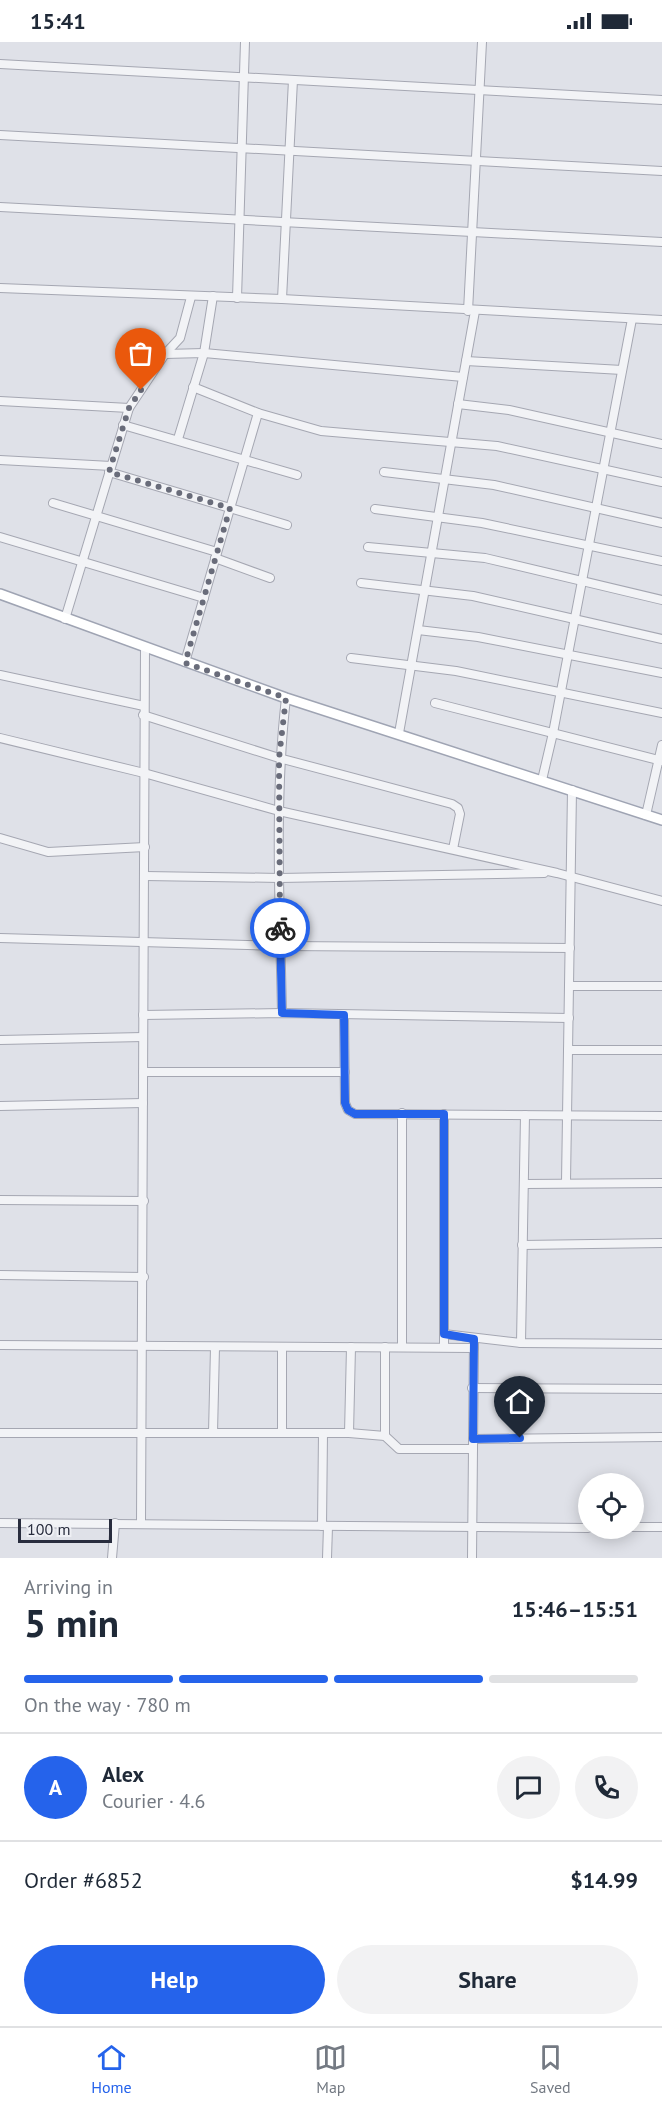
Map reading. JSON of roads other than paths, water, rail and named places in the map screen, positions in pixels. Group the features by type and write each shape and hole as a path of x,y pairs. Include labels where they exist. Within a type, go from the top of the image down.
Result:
{"main road":[{"path":"0,594 286,698 662,820"}],"street":[{"path":"237,298 245,42"},
{"path":"399,733 466,361 472,311 472,232 483,42"},
{"path":"0,64 662,100"},
{"path":"282,299 293,80"},
{"path":"0,135 662,171"},
{"path":"0,207 662,242"},
{"path":"0,288 282,299 662,320"},
{"path":"178,439 204,352 213,296"},
{"path":"65,619 129,408 165,354 180,338 191,297"},
{"path":"542,780 632,319"},
{"path":"165,354 204,352 463,377"},
{"path":"466,361 622,370"},
{"path":"193,387 258,412 321,432 497,446 662,482"},
{"path":"0,401 129,408"},
{"path":"458,404 508,410 662,444"},
{"path":"185,663 258,412"},
{"path":"123,425 297,475"},
{"path":"0,460 110,469 286,525"},
{"path":"384,472 494,485 662,523"},
{"path":"53,503 216,555 270,578"},
{"path":"375,509 438,515 662,561"},
{"path":"0,537 204,598"},
{"path":"368,547 485,558 581,583 662,600"},
{"path":"361,584 473,596 573,621 662,639"},
{"path":"418,630 478,637 662,673"},
{"path":"141,1523 144,1346 142,1037 145,648"},
{"path":"351,658 456,671 559,694 662,713"},
{"path":"0,675 144,706"},
{"path":"282,1013 279,758 286,698"},
{"path":"435,703 660,760"},
{"path":"143,715 279,758 452,804 458,808 460,814 453,849"},
{"path":"0,738 144,773 279,811 571,876 662,901"},
{"path":"646,815 662,745"},
{"path":"566,1182 572,790"},
{"path":"0,838 48,852 145,847"},
{"path":"144,876 280,878 557,873"},
{"path":"0,938 281,946 570,948"},
{"path":"569,986 662,986"},
{"path":"143,1015 282,1013 569,1018"},
{"path":"344,1015 345,1103 348,1110 355,1114 662,1116"},
{"path":"0,1040 142,1037"},
{"path":"568,1050 662,1050"},
{"path":"143,1072 345,1072"},
{"path":"0,1106 143,1103"},
{"path":"402,1113 402,1347"},
{"path":"444,1114 444,1347"},
{"path":"521,1343 525,1115"},
{"path":"525,1184 662,1183"},
{"path":"0,1200 144,1201"},
{"path":"522,1245 662,1243"},
{"path":"0,1275 144,1277"},
{"path":"444,1334 474,1343"},
{"path":"472,1558 474,1343"},
{"path":"0,1345 444,1347 474,1343 662,1344"},
{"path":"213,1433 215,1347"},
{"path":"282,1347 282,1432"},
{"path":"350,1433 351,1347"},
{"path":"385,1347 385,1436"},
{"path":"472,1388 662,1389"},
{"path":"0,1433 350,1433 385,1436 399,1449 473,1449"},
{"path":"323,1433 327,1558"},
{"path":"473,1439 662,1437"},
{"path":"0,1523 472,1529 578,1528"},
{"path":"112,1558 115,1523"},
{"path":"644,1527 662,1527"}]}
